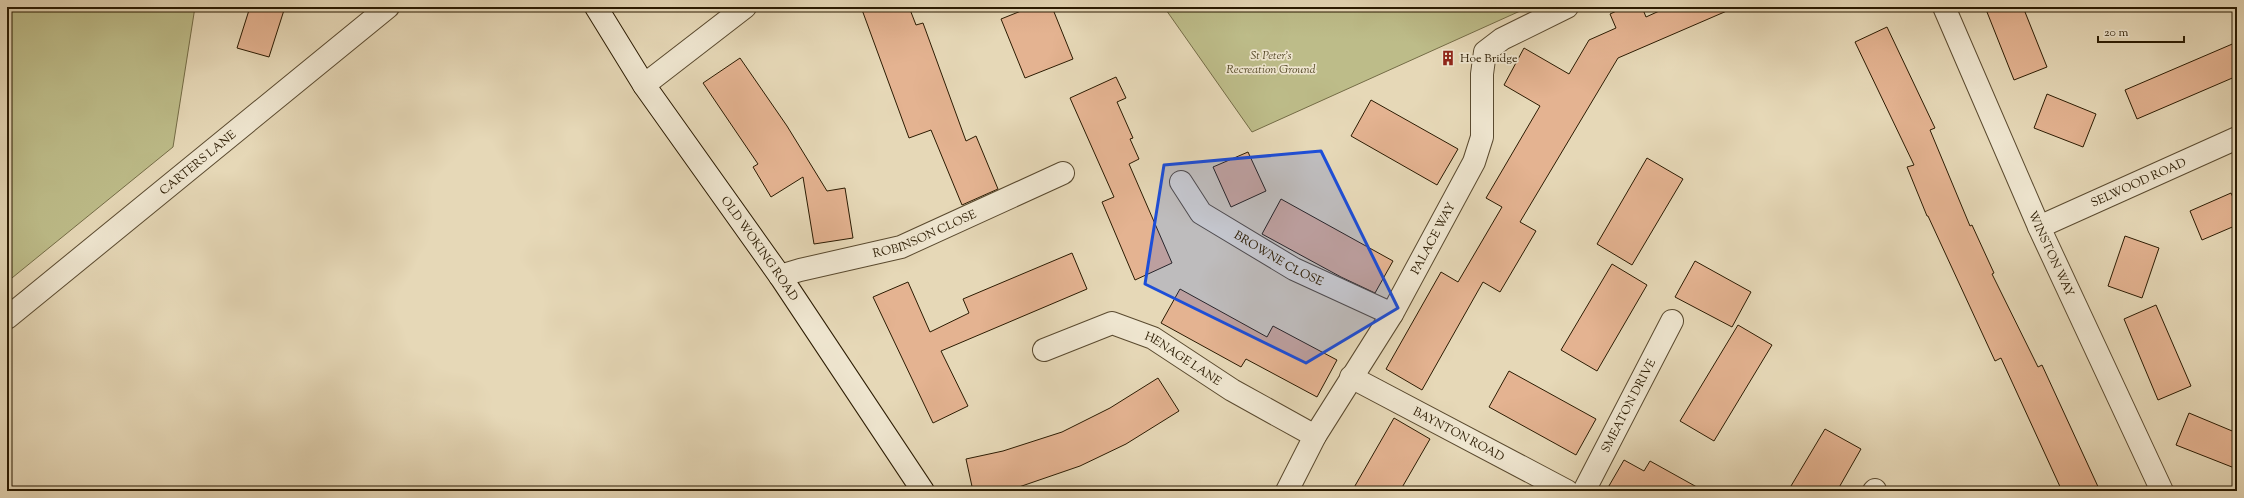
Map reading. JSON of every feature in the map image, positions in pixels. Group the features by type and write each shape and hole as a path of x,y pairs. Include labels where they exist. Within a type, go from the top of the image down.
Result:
{"street":[{"name":"CARTERS LANE","path":"7,318 388,7"},
{"name":"OLD WOKING ROAD","path":"596,7 644,85 780,276 923,491"},
{"path":"644,85 745,7"},
{"name":"PALACE WAY","path":"1287,491 1316,436 1351,377 1392,314 1474,162 1482,137 1482,74 1485,52 1502,39 1567,7"},
{"name":"WINSTON WAY","path":"1946,10 2039,227 2162,491"},
{"name":"SELWOOD ROAD","path":"2039,227 2237,138"},
{"name":"ROBINSON CLOSE","path":"780,276 901,247 1063,174"},
{"name":"BROWNE CLOSE","path":"1181,182 1201,213 1294,269 1392,314"},
{"name":"SMEATON DRIVE","path":"1584,491 1672,321"},
{"name":"HENAGE LANE","path":"1044,350 1112,323 1153,338 1232,390 1316,436"},
{"name":"BAYNTON ROAD","path":"1351,377 1568,491"}],"highlighted area":[{"path":"1321,151 1398,308 1306,363 1145,284 1164,165"}],"green space":[{"path":"7,7 195,7 173,147 7,282"},
{"name":"St Peter's Recreation Ground","path":"1164,7 1529,7 1252,132"}],"building":[{"path":"250,7 285,7 269,57 237,48"},
{"path":"861,7 909,7 916,25 923,23 966,141 976,136 998,189 962,205 931,130 909,138"},
{"path":"1031,7 1052,7 1073,59 1025,78 1001,19"},
{"path":"1625,7 1642,7 1646,17 1668,7 1736,7 1618,58 1520,222 1536,231 1500,292 1483,282 1422,390 1386,369 1441,272 1458,282 1502,207 1486,198 1540,106 1504,85 1524,48 1569,74 1589,40 1616,28 1610,14"},
{"path":"1985,7 2023,7 2047,67 2014,80"},
{"path":"1887,27 1935,128 1930,130 1970,226 1972,225 1994,273 1992,274 2038,367 2042,365 2100,491 2062,491 2001,358 1995,361 1927,216 1907,167 1914,165 1855,42"},
{"path":"2237,42 2237,76 2137,119 2125,90"},
{"path":"740,58 787,126 827,191 845,188 853,238 814,244 803,177 771,197 753,167 758,164 703,83"},
{"path":"1116,77 1126,98 1117,102 1133,138 1130,139 1139,159 1129,164 1172,263 1135,280 1102,202 1114,197 1070,98"},
{"path":"2047,94 2096,114 2083,147 2034,128"},
{"path":"1371,100 1458,149 1437,185 1351,136"},
{"path":"1248,152 1266,191 1231,207 1213,167"},
{"path":"1647,158 1683,179 1632,265 1597,244"},
{"path":"2231,193 2237,206 2237,225 2202,240 2190,211"},
{"path":"1281,199 1393,261 1375,293 1341,277 1262,234"},
{"path":"2125,236 2159,248 2142,298 2108,286"},
{"path":"1072,253 1087,289 941,351 968,406 933,423 873,297 908,282 930,332 969,313 963,299"},
{"path":"1695,261 1751,292 1732,327 1675,297"},
{"path":"1612,264 1647,285 1597,371 1561,350"},
{"path":"1180,289 1267,337 1273,326 1337,360 1317,397 1246,359 1241,367 1161,323"},
{"path":"2156,305 2191,386 2158,400 2124,319"},
{"path":"1738,325 1772,345 1714,441 1680,421"},
{"path":"1509,371 1596,419 1576,455 1489,407"},
{"path":"1158,378 1179,411 1126,444 1080,466 1016,488 1002,491 973,491 966,459 1003,451 1062,432 1110,408"},
{"path":"2189,413 2237,433 2237,469 2176,445"},
{"path":"1394,418 1430,439 1400,491 1352,491"},
{"path":"1825,429 1861,449 1837,491 1788,491"},
{"path":"1624,460 1644,471 1650,461 1704,491 1606,491"}],"place":[{"name":"Hoe Bridge","path":"1448,58"}]}
